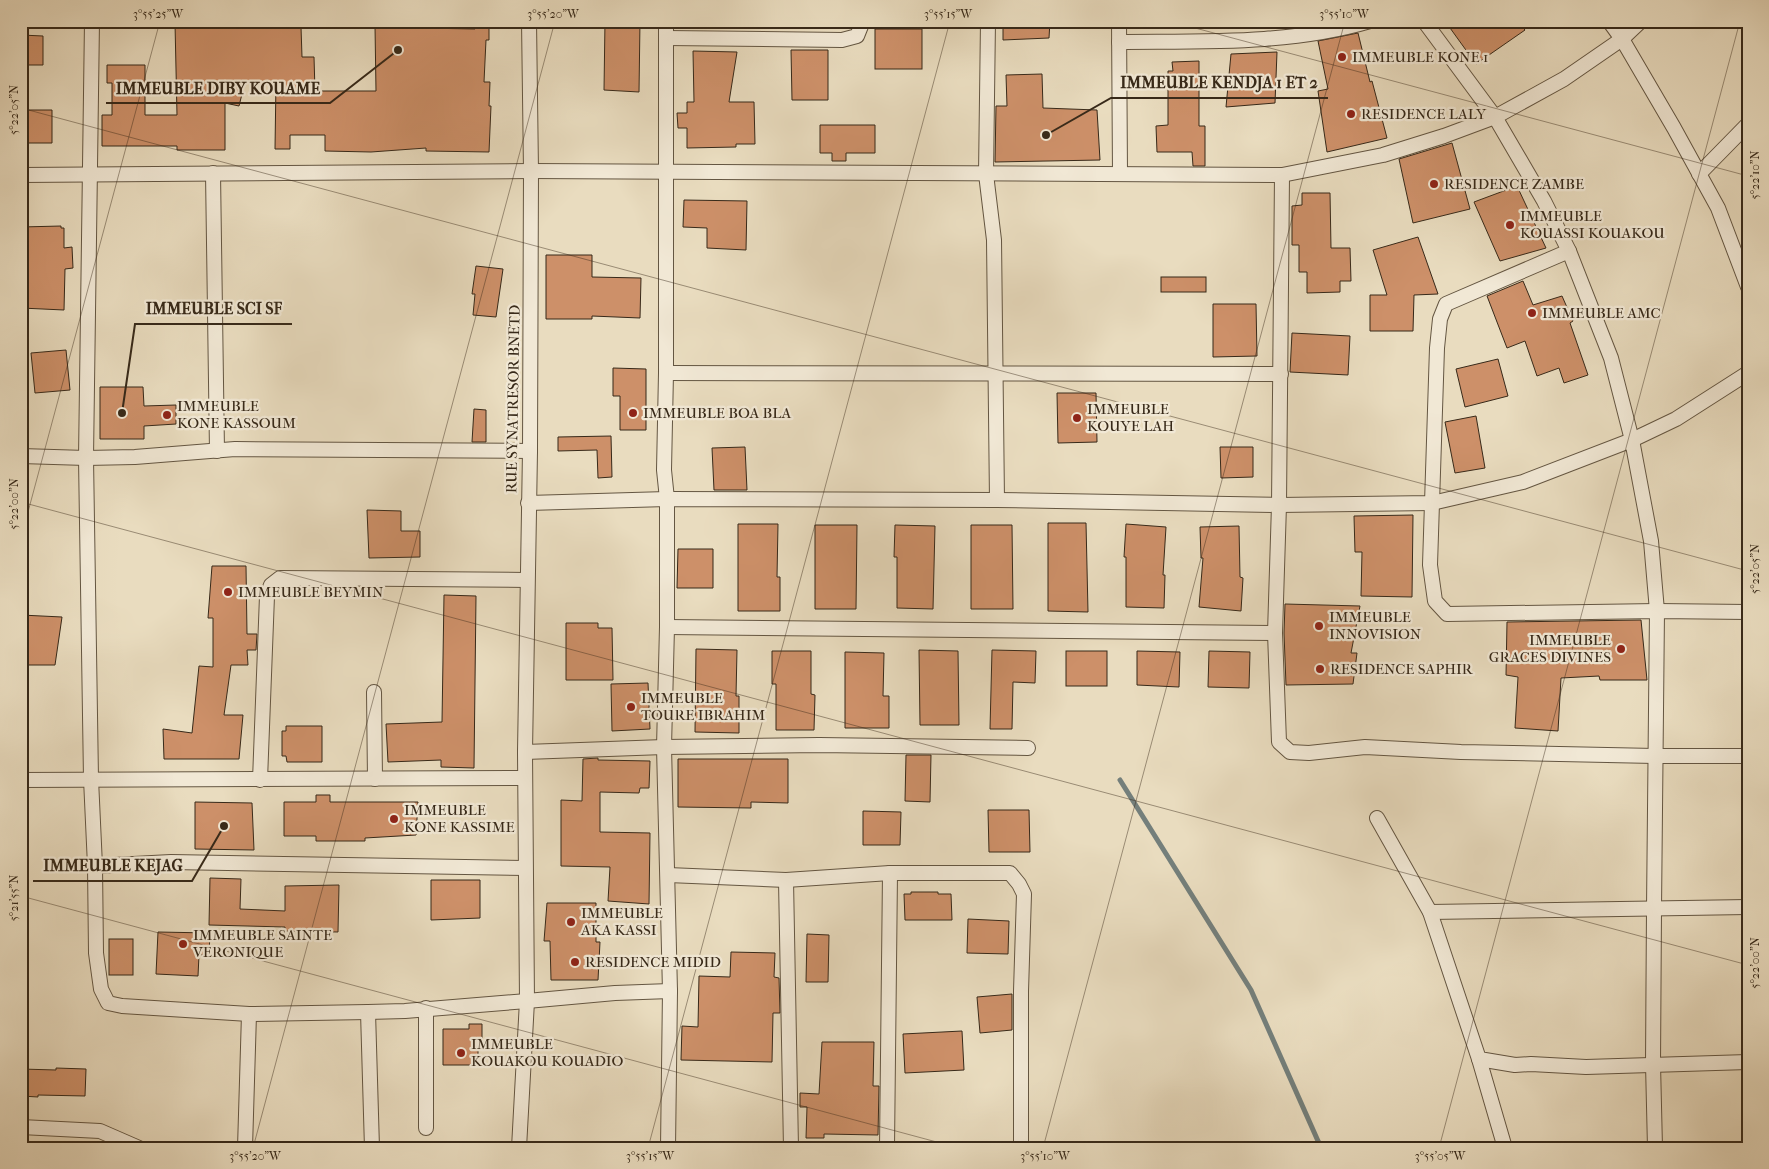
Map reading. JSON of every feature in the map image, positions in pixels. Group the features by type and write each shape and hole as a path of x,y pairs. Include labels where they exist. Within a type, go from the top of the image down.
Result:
{"street":[{"path":"92,21 86,458 91,779 96,953 101,989 108,1003 122,1006 249,1014 368,1012 615,993 670,991"},
{"name":"RUE SYNATRESOR BNETD","path":"519,1148 526,1001 525,752 530,451 531,172 529,21"},
{"path":"666,21 666,373 664,470 667,499 667,627 664,747 670,991 668,1148"},
{"path":"666,38 842,40 857,36 863,21"},
{"path":"988,21 986,174 994,240 997,500"},
{"path":"1119,21 1120,174"},
{"path":"1119,42 1231,40 1303,36 1370,21"},
{"path":"1424,21 1495,118 1544,201 1569,251 1611,358 1632,440 1651,541 1657,611 1653,1064 1655,1148"},
{"path":"1609,21 1622,39 1718,208 1748,287"},
{"path":"21,175 531,172 1282,175 1383,155 1495,118 1564,79 1622,39 1641,21"},
{"path":"1699,174 1748,124"},
{"path":"212,173 216,451"},
{"path":"1282,175 1279,505 1275,633 1279,742 1290,752 1309,754 1365,748 1461,752 1748,756"},
{"path":"1569,251 1446,304 1440,319 1437,348 1430,565 1432,591 1435,601 1447,614 1657,611 1748,612"},
{"path":"666,373 1280,374"},
{"path":"528,503 667,499 997,500 1279,505 1432,502 1523,482 1632,440 1676,418 1748,373"},
{"path":"21,456 86,458 135,457 216,451 369,449 530,451"},
{"path":"260,780 267,596 271,585 280,578 527,580"},
{"path":"667,627 1275,633"},
{"path":"374,692 375,779"},
{"path":"525,752 664,747 819,745 1028,748"},
{"path":"21,780 526,778"},
{"path":"1377,818 1430,912 1479,1059 1505,1148"},
{"path":"95,866 171,862 525,868"},
{"path":"668,876 786,880 890,873 1010,873 1024,894 1021,991 1021,1148"},
{"path":"887,1148 890,873"},
{"path":"786,880 791,1148"},
{"path":"1430,912 1748,907"},
{"path":"426,1008 426,1128"},
{"path":"368,1012 372,1148"},
{"path":"245,1148 249,1014"},
{"path":"1479,1059 1515,1065 1586,1067 1748,1062"},
{"path":"21,1127 100,1132 138,1148"}],"building":[{"path":"605,21 640,21 639,92 604,90"},
{"path":"1003,21 1050,21 1049,38 1003,40"},
{"path":"1445,21 1517,21 1525,30 1476,64"},
{"path":"175,23 275,23 275,27 301,27 302,57 314,57 315,91 376,91 375,26 475,29 475,23 489,23 489,40 486,40 484,82 490,82 489,152 426,151 426,148 371,152 325,151 325,135 290,135 290,149 275,149 276,81 245,82 239,106 225,103 225,150 177,150 177,146 102,146 102,115 112,115 112,83 107,83 107,65 145,65 145,115 177,115"},
{"path":"875,29 922,29 922,69 875,69"},
{"name":"RESIDENCE LALY","path":"1358,33 1387,138 1327,152 1318,91 1328,89 1318,41"},
{"path":"21,35 43,36 43,65 21,65"},
{"path":"791,50 828,50 828,100 792,100"},
{"path":"693,51 737,52 729,102 754,102 755,144 736,144 736,147 687,148 687,128 678,128 677,113 687,113 687,102 694,102"},
{"path":"1277,52 1275,103 1226,107 1231,54"},
{"path":"1199,61 1199,126 1205,126 1205,166 1193,166 1192,152 1157,152 1156,126 1168,125 1168,71 1173,71 1172,62"},
{"path":"1042,74 1043,108 1097,110 1100,160 995,162 996,106 1007,106 1006,75"},
{"path":"24,110 52,110 52,143 21,143 21,116 24,116"},
{"path":"820,125 875,125 875,153 846,153 846,161 832,161 832,153 820,153"},
{"name":"RESIDENCE ZAMBE","path":"1452,143 1470,209 1413,223 1399,159"},
{"name":"IMMEUBLE KOUASSI KOUAKOU","path":"1517,186 1546,248 1500,261 1474,202"},
{"path":"1302,193 1330,193 1331,248 1350,248 1351,281 1340,281 1340,292 1307,293 1307,272 1299,272 1299,245 1292,245 1292,206 1302,205"},
{"path":"684,200 747,201 746,250 707,248 707,228 683,227"},
{"path":"61,226 61,228 64,228 64,248 72,247 73,268 65,269 64,310 21,308 21,227"},
{"path":"1418,237 1438,294 1414,295 1413,331 1370,331 1370,295 1387,295 1373,250"},
{"path":"546,255 592,255 592,277 641,278 640,318 592,316 592,319 546,319"},
{"path":"476,266 503,269 496,317 473,315 475,294 472,294"},
{"path":"1161,277 1206,277 1206,292 1161,292"},
{"path":"1523,281 1533,305 1562,296 1573,321 1570,323 1588,375 1564,383 1559,368 1537,376 1525,341 1507,348 1487,296"},
{"path":"1213,304 1256,304 1257,356 1213,357"},
{"path":"1292,333 1350,336 1348,375 1290,372"},
{"path":"66,350 70,390 35,393 31,353"},
{"path":"1498,359 1508,396 1465,407 1456,369"},
{"name":"IMMEUBLE BOA BLA","path":"613,368 646,369 646,430 620,430 620,396 613,396"},
{"path":"100,387 143,387 144,406 176,405 176,424 144,426 144,439 100,439"},
{"name":"IMMEUBLE KOUYE LAH","path":"1057,393 1096,393 1097,442 1058,443"},
{"path":"474,409 486,410 486,442 472,442"},
{"path":"1476,416 1485,468 1455,473 1445,422"},
{"path":"611,436 612,477 598,478 597,450 558,451 558,437"},
{"path":"745,447 747,490 714,490 712,448"},
{"path":"1220,447 1253,447 1253,477 1221,478"},
{"path":"367,510 401,511 401,531 420,531 420,557 369,558"},
{"path":"1413,515 1412,597 1361,596 1362,552 1355,552 1354,516"},
{"path":"1048,523 1086,523 1088,612 1048,611"},
{"path":"738,524 778,524 777,577 780,577 780,611 738,611"},
{"path":"1126,524 1166,527 1163,575 1165,575 1164,608 1126,607 1126,557 1124,557"},
{"path":"815,525 857,525 856,609 815,609"},
{"path":"895,525 935,526 933,609 897,608 897,557 894,557"},
{"path":"971,525 1012,525 1013,609 971,609"},
{"path":"1239,526 1240,577 1243,578 1241,611 1199,607 1203,558 1201,558 1200,527"},
{"path":"678,549 713,549 713,588 677,588"},
{"path":"212,566 246,566 247,634 257,634 256,650 247,650 248,665 231,665 224,715 243,715 239,759 164,759 163,729 192,733 199,666 213,667 213,618 208,618"},
{"path":"444,595 476,596 474,768 441,767 441,760 388,762 386,724 442,722"},
{"path":"1285,604 1360,606 1351,653 1357,653 1353,684 1286,685"},
{"path":"21,615 62,617 55,665 21,665"},
{"path":"1641,620 1647,680 1600,680 1599,676 1561,678 1558,731 1515,728 1518,677 1506,675 1507,622"},
{"path":"566,623 598,623 598,628 612,628 613,680 566,680"},
{"path":"696,649 737,650 736,696 739,696 739,733 695,732"},
{"path":"919,650 958,651 959,725 920,725"},
{"path":"992,650 1036,651 1035,683 1013,682 1012,729 990,729"},
{"path":"772,651 811,651 811,694 815,695 814,730 776,730 776,684 772,684"},
{"path":"1066,651 1107,651 1107,686 1066,686"},
{"path":"1137,651 1180,652 1179,687 1137,685"},
{"path":"1209,651 1250,652 1249,688 1208,687"},
{"path":"845,652 884,653 883,696 889,696 889,728 845,728"},
{"name":"IMMEUBLE TOURE IBRAHIM","path":"648,683 650,729 612,731 611,684"},
{"path":"286,726 322,726 322,762 287,762 286,756 282,756 282,731 286,731"},
{"path":"906,755 931,755 930,802 905,801"},
{"path":"598,758 598,760 650,761 649,788 640,788 639,793 600,792 600,832 650,833 649,904 608,901 610,867 561,866 561,800 582,801 583,759"},
{"path":"678,759 788,759 788,803 751,802 751,808 678,807"},
{"path":"316,795 330,795 330,802 418,802 416,835 365,838 365,841 316,841 316,836 284,836 284,802 316,802"},
{"path":"195,802 252,803 254,850 195,849"},
{"path":"988,810 1029,810 1030,852 989,852"},
{"path":"863,811 901,812 900,845 863,845"},
{"path":"210,878 241,879 240,909 285,911 285,886 339,885 338,932 285,931 285,927 209,925"},
{"path":"431,880 480,880 480,918 431,920"},
{"path":"911,892 951,894 952,920 905,920 904,894 911,894"},
{"path":"547,903 596,903 596,942 600,942 598,980 551,980 550,941 544,941"},
{"path":"968,919 1009,921 1008,954 967,953"},
{"name":"IMMEUBLE SAINTE VERONIQUE","path":"158,932 210,933 209,955 199,955 198,976 156,974"},
{"path":"807,934 829,935 828,982 806,982"},
{"path":"109,939 133,939 133,975 109,975"},
{"path":"731,952 775,953 774,977 779,978 780,1013 773,1013 772,1062 681,1060 682,1026 698,1027 699,976 730,977"},
{"path":"1012,994 1012,1030 980,1033 977,997"},
{"name":"IMMEUBLE KOUAKOU KOUADIO","path":"469,1024 482,1024 482,1040 478,1040 478,1065 443,1065 443,1029 469,1029"},
{"path":"962,1031 964,1070 905,1073 903,1034"},
{"path":"822,1042 874,1042 873,1086 879,1086 878,1135 824,1134 824,1138 806,1138 807,1107 800,1107 800,1093 819,1094"},
{"path":"56,1068 86,1069 85,1096 21,1096 21,1069 56,1070"}],"waterway":[{"path":"1120,780 1251,990 1322,1148"}],"place":[{"name":"IMMEUBLE DIBY KOUAME","path":"398,50"},
{"name":"IMMEUBLE KONE 1","path":"1342,57"},
{"name":"RESIDENCE LALY","path":"1351,114"},
{"name":"IMMEUBLE KENDJA 1 ET 2","path":"1046,135"},
{"name":"RESIDENCE ZAMBE","path":"1434,184"},
{"name":"IMMEUBLE KOUASSI KOUAKOU","path":"1510,225"},
{"name":"IMMEUBLE AMC","path":"1532,313"},
{"name":"IMMEUBLE SCI SF","path":"122,413"},
{"name":"IMMEUBLE BOA BLA","path":"633,413"},
{"name":"IMMEUBLE KONE KASSOUM","path":"167,415"},
{"name":"IMMEUBLE KOUYE LAH","path":"1077,418"},
{"name":"IMMEUBLE BEYMIN","path":"228,592"},
{"name":"IMMEUBLE INNOVISION","path":"1319,626"},
{"name":"IMMEUBLE GRACES DIVINES","path":"1621,649"},
{"name":"RESIDENCE SAPHIR","path":"1320,669"},
{"name":"IMMEUBLE TOURE IBRAHIM","path":"631,707"},
{"name":"IMMEUBLE KONE KASSIME","path":"394,819"},
{"name":"IMMEUBLE KEJAG","path":"224,826"},
{"name":"IMMEUBLE AKA KASSI","path":"571,922"},
{"name":"IMMEUBLE SAINTE VERONIQUE","path":"183,944"},
{"name":"RESIDENCE MIDID","path":"575,962"},
{"name":"IMMEUBLE KOUAKOU KOUADIO","path":"461,1053"}]}
